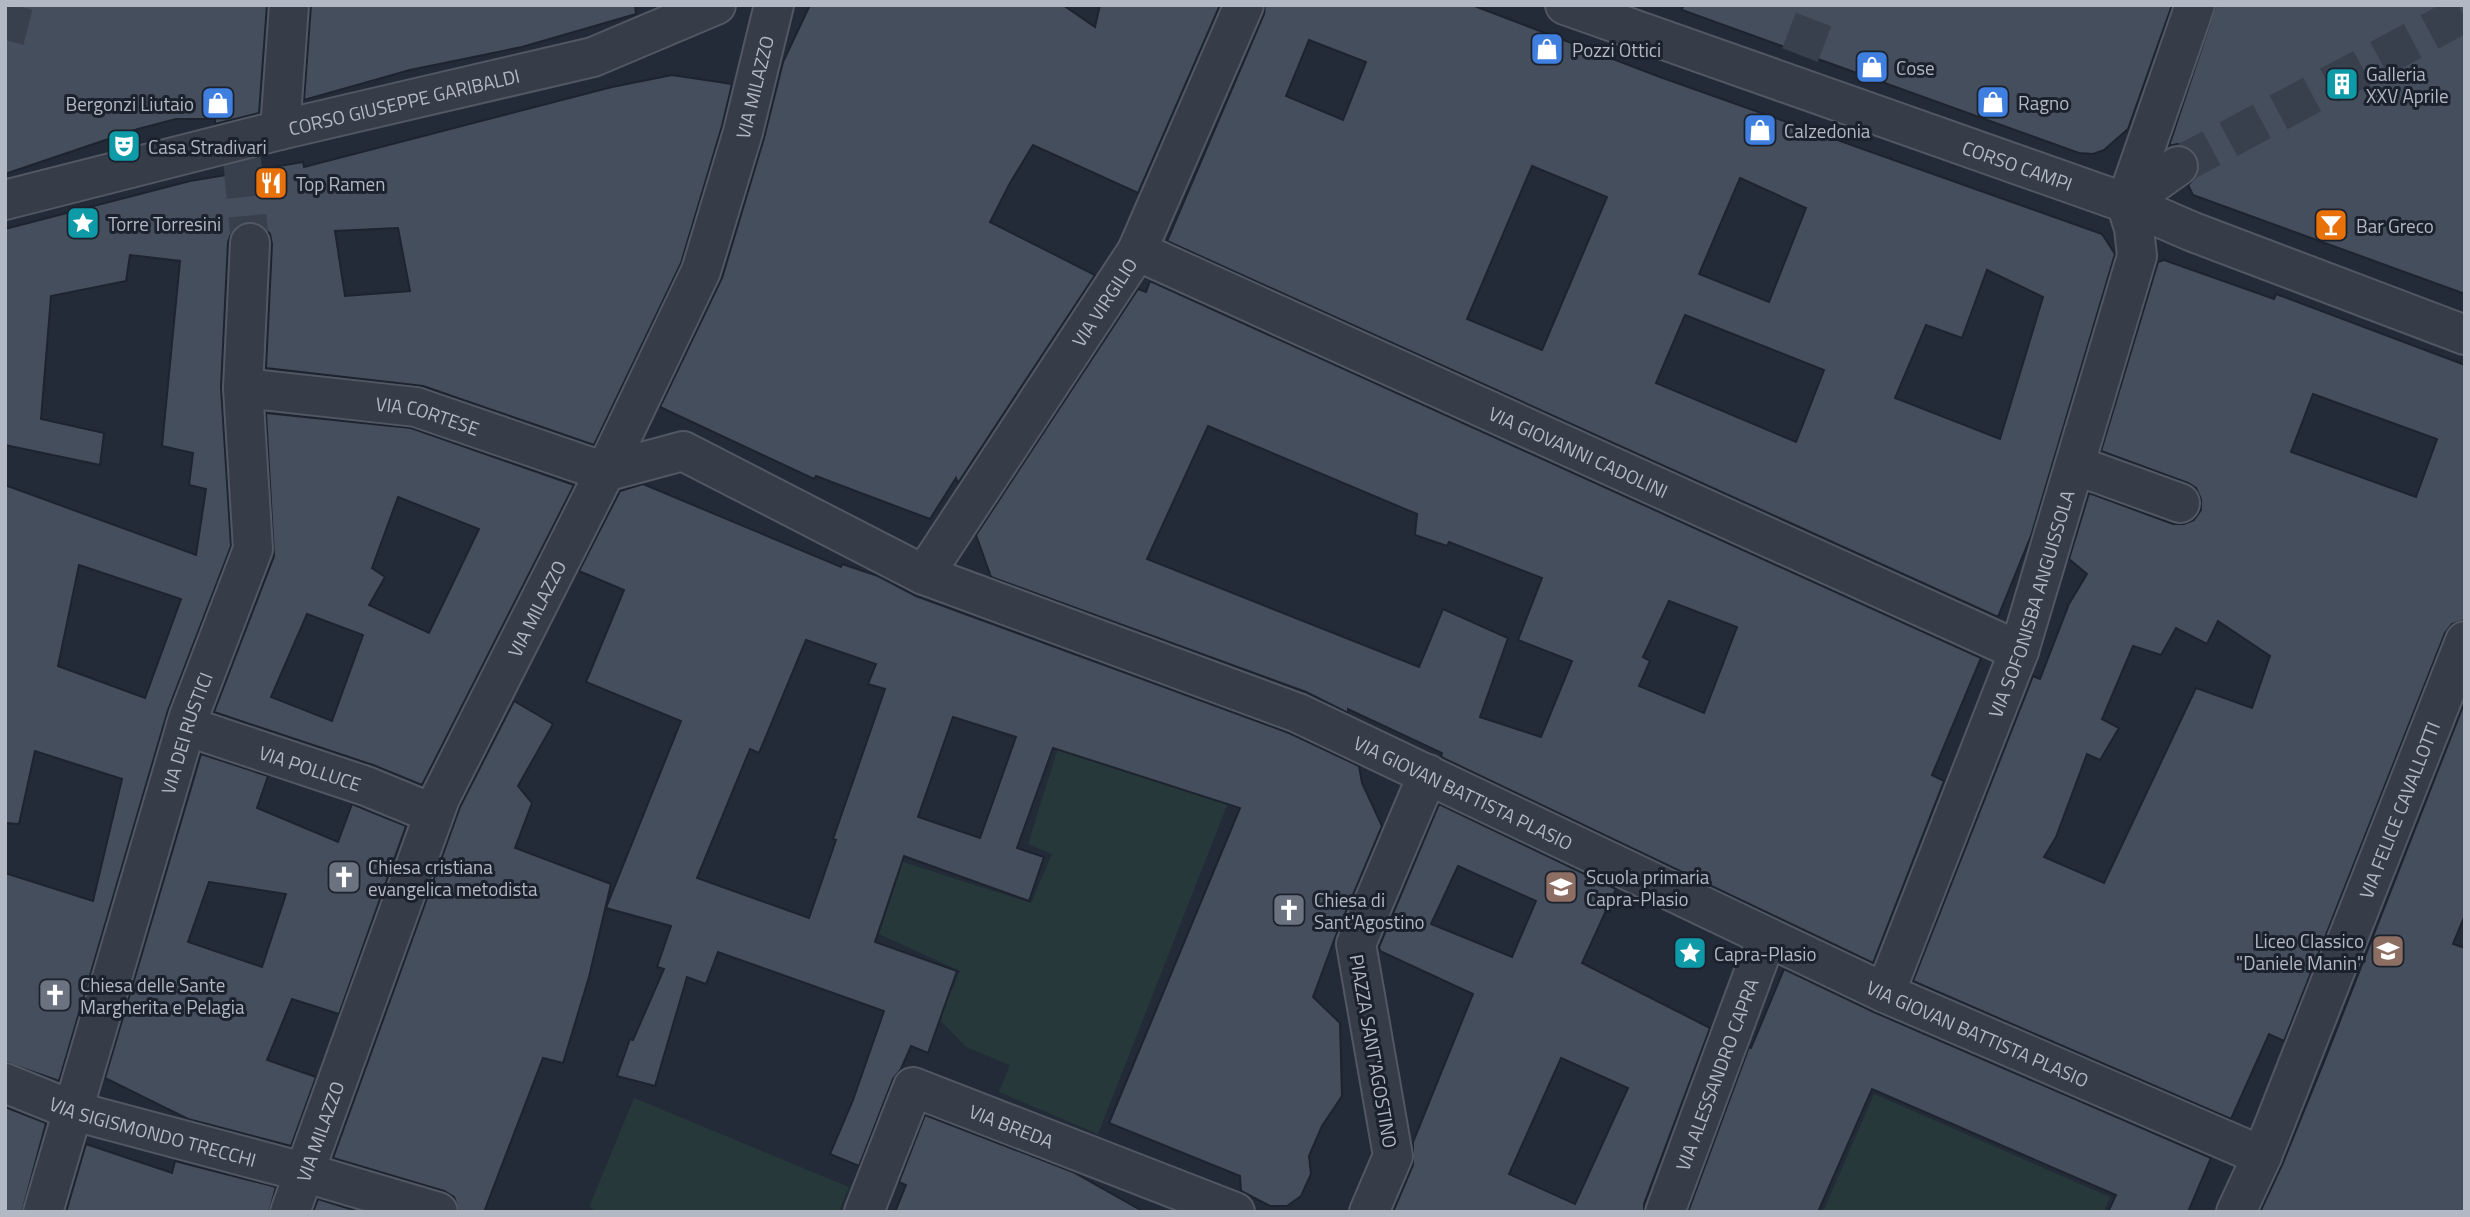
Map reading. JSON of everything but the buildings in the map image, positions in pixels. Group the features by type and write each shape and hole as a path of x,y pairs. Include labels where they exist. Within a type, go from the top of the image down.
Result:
{"street":[{"path":"280,130 289,5"},
{"name":"CORSO GIUSEPPE GARIBALDI","path":"5,200 240,150 280,130 593,57 716,5"},
{"name":"VIA MILAZZO","path":"290,1212 434,814 605,472 701,271 743,132 774,5"},
{"name":"VIA VIRGILIO","path":"924,575 1137,251 1244,5"},
{"name":"CORSO CAMPI","path":"1564,5 1795,70 2206,237 2465,335"},
{"path":"2126,203 2195,5"},
{"path":"2126,203 2178,166"},
{"name":"VIA SOFONISBA ANGUISSOLA","path":"1885,993 2019,651 2137,256 2134,229 2126,203"},
{"name":"VIA DEI RUSTICI","path":"43,1212 186,726 253,549 243,388 250,243"},
{"name":"VIA GIOVANNI CADOLINI","path":"1137,251 2019,651"},
{"name":"VIA CORTESE","path":"243,388 416,407 605,472"},
{"name":"VIA GIOVAN BATTISTA PLASIO","path":"605,472 683,450 924,575 1298,713 1885,993 2262,1156"},
{"path":"2075,464 2180,503"},
{"name":"VIA FELICE CAVALLOTTI","path":"2236,1212 2262,1156 2465,641"},
{"name":"VIA POLLUCE","path":"186,726 366,786 434,814"},
{"name":"PIAZZA SANT'AGOSTINO","path":"1369,1212 1393,1156 1356,944 1428,774"},
{"name":"VIA ALESSANDRO CAPRA","path":"1665,1212 1767,937"},
{"name":"VIA SIGISMONDO TRECCHI","path":"5,1083 74,1111 303,1172 438,1212"},
{"name":"VIA BREDA","path":"864,1212 913,1087 1235,1212"}],"shaded area":[{"path":"1058,748 1228,803 1098,1134 999,1092 1010,1065 966,1047 939,1019 960,971 879,934 903,862 1031,903 1052,854 1028,844"},
{"path":"1874,1094 2110,1197 2104,1212 1823,1212"},
{"path":"634,1098 849,1187 839,1212 601,1212 589,1207"}],"tunnel":[{"path":"5,40 14,5"},
{"path":"1800,55 1819,5"},
{"path":"2178,166 2465,13"},
{"path":"242,159 250,243"}],"place":[{"name":"Pozzi Ottici","path":"1547,49"},
{"name":"Cose","path":"1872,67"},
{"name":"Galleria XXV Aprile","path":"2342,84"},
{"name":"Ragno","path":"1993,102"},
{"name":"Bergonzi Liutaio","path":"218,103"},
{"name":"Calzedonia","path":"1760,130"},
{"name":"Casa Stradivari","path":"124,146"},
{"name":"Top Ramen","path":"271,183"},
{"name":"Torre Torresini","path":"83,223"},
{"name":"Bar Greco","path":"2331,225"},
{"name":"Chiesa cristiana evangelica metodista","path":"344,877"},
{"name":"Scuola primaria Capra-Plasio","path":"1561,887"},
{"name":"Chiesa di Sant'Agostino","path":"1289,910"},
{"name":"Liceo Classico \"Daniele Manin\"","path":"2388,951"},
{"name":"Capra-Plasio","path":"1690,953"},
{"name":"Chiesa delle Sante Margherita e Pelagia","path":"55,995"}]}
